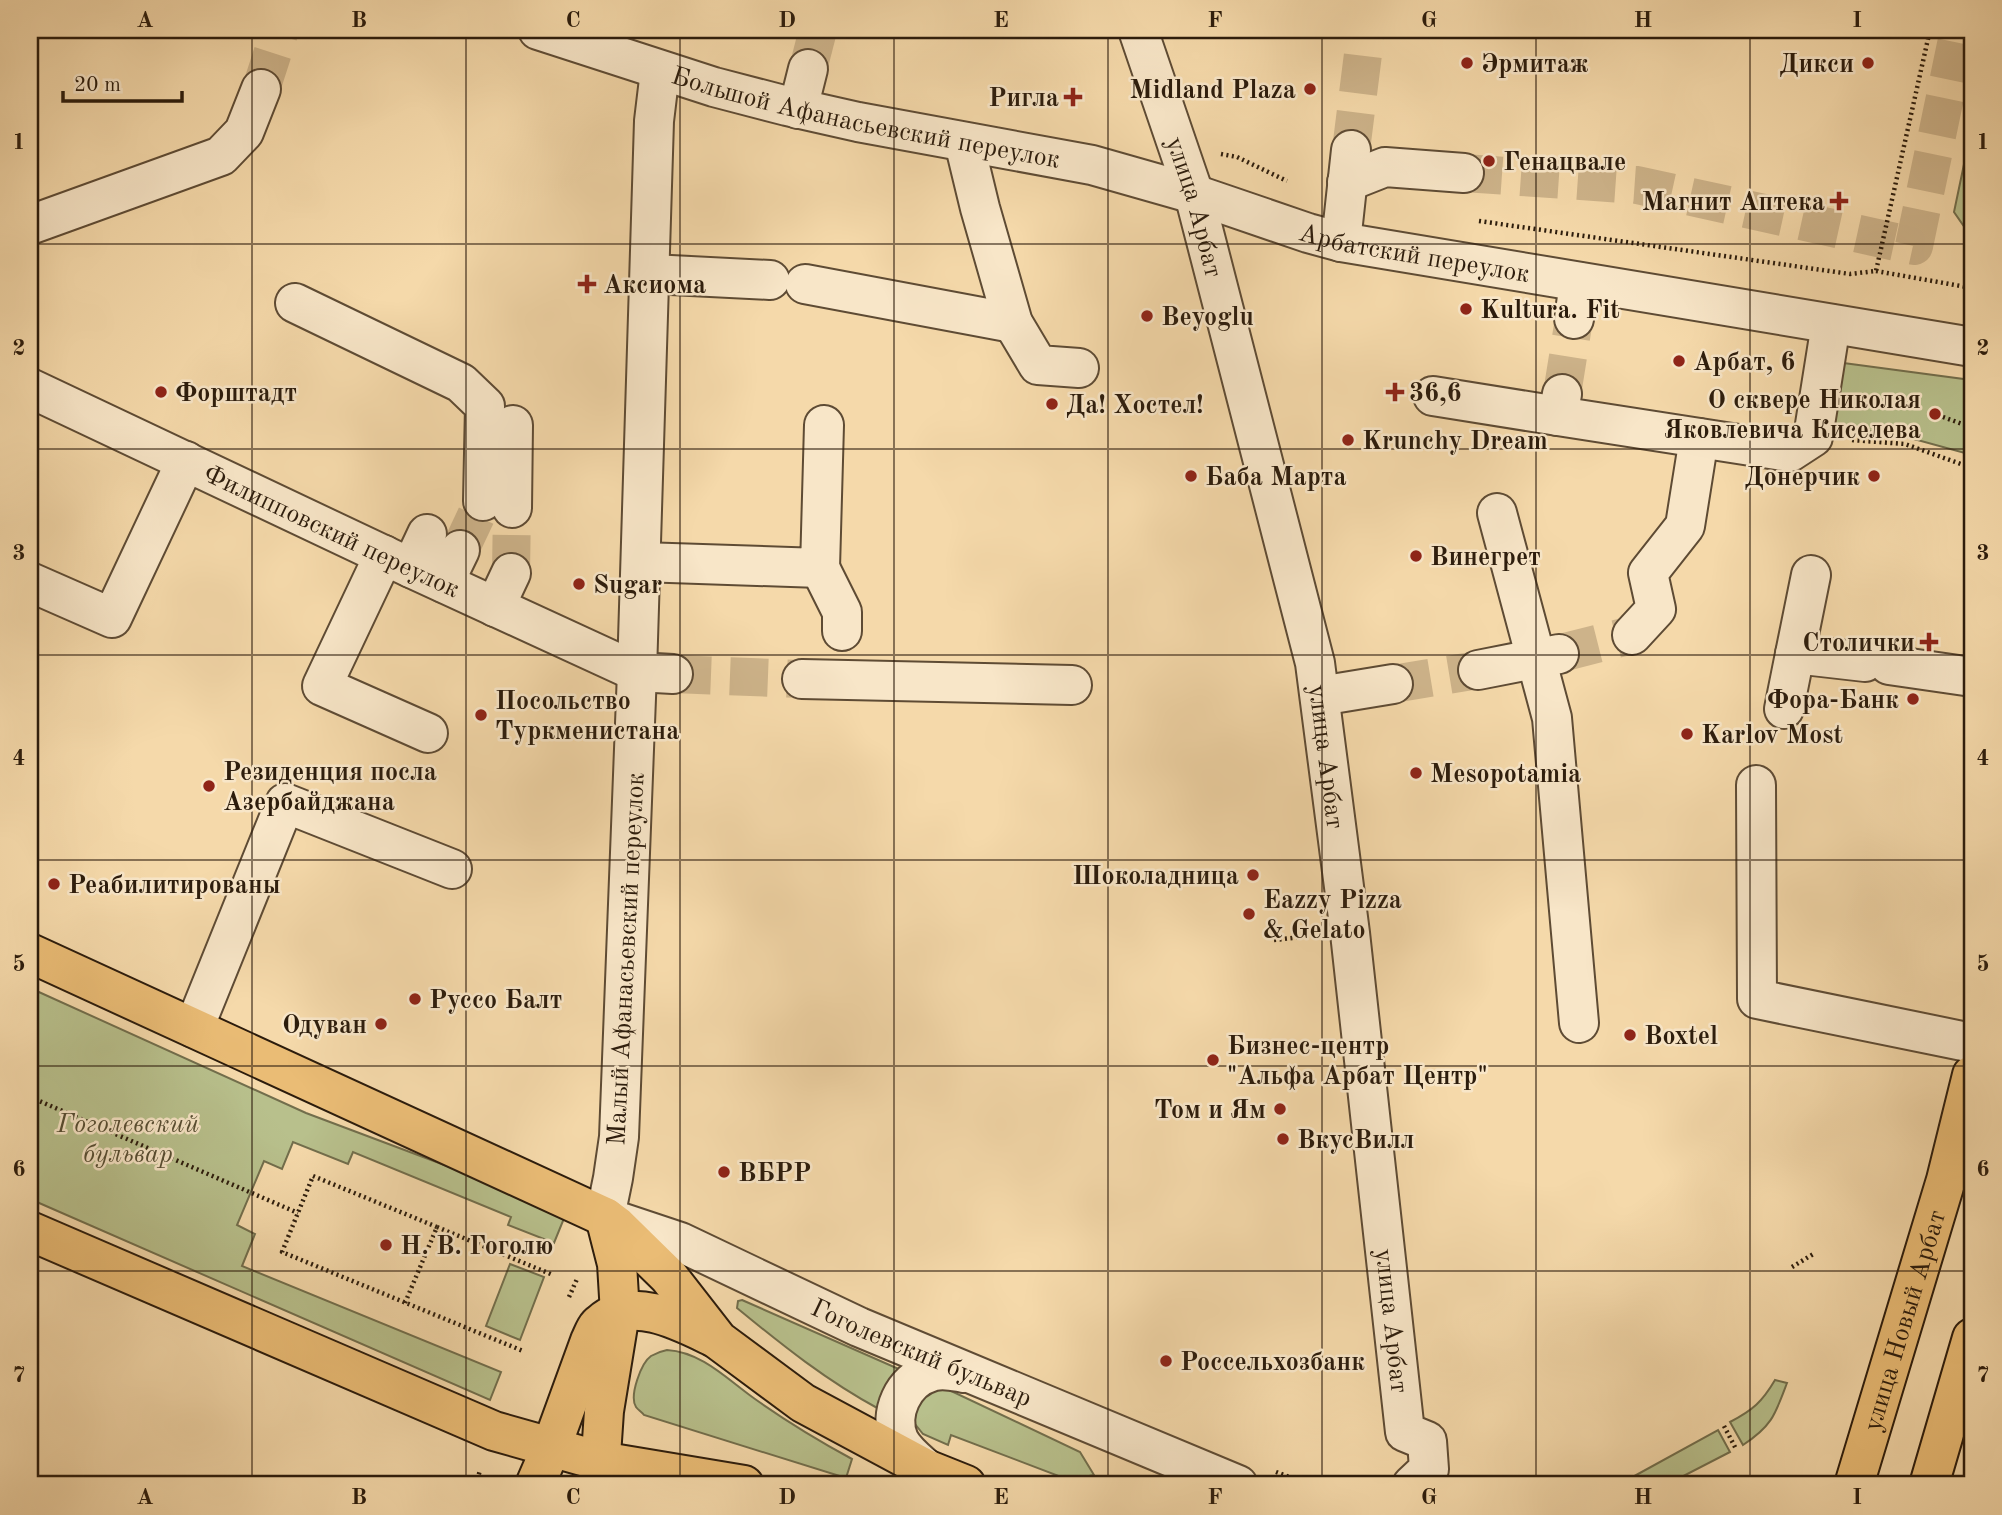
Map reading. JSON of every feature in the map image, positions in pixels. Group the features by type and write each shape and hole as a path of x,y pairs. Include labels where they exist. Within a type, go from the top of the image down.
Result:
{"main road":[{"name":"Гоголевский бульвар","path":"30,953 579,1203 604,1217 617,1226 669,1277 718,1340 803,1403 926,1469 966,1485"},
{"name":"улица Новый Арбат","path":"1854,1485 1946,1180 1972,1075"},
{"path":"600,1473 604,1411 620,1313 617,1264 604,1217"},
{"path":"30,1231 451,1413 509,1437 551,1448 600,1473 744,1485"},
{"path":"535,1485 594,1333 598,1325 608,1317 634,1311 654,1312 676,1319 718,1340"},
{"path":"1929,1485 1972,1338"}],"street":[{"name":"Большой Афанасьевский переулок","path":"538,30 660,71 799,109 1092,165 1194,194"},
{"name":"улица Арбат","path":"1138,30 1194,194 1315,663 1350,933 1405,1432 1427,1441 1429,1469 1412,1485"},
{"path":"799,109 808,69"},
{"name":"Малый Афанасьевский переулок","path":"604,1217 614,1178 619,1137 655,673 641,562 654,121 660,71"},
{"path":"30,225 220,156 244,132 261,89"},
{"path":"964,142 1013,323 1038,365 1079,368"},
{"path":"1341,242 1348,178 1385,167 1464,173"},
{"name":"Арбатский переулок","path":"1194,194 1308,233 1576,300 1831,324 1972,347"},
{"path":"650,274 787,282 1013,323"},
{"path":"295,303 461,383 485,406 497,504 513,425"},
{"path":"1433,396 1560,405 1699,438 1790,452 1813,436 1831,324"},
{"name":"Филипповский переулок","path":"30,388 186,461 425,558 495,607 655,673"},
{"path":"824,425 820,568 842,612 842,631"},
{"path":"1632,635 1656,609 1648,572 1685,526 1699,438"},
{"path":"30,582 112,618 186,461"},
{"path":"1497,513 1549,657 1579,1023"},
{"path":"425,558 322,686 428,733"},
{"path":"641,562 820,568"},
{"path":"495,607 511,573"},
{"path":"1784,709 1811,575"},
{"path":"1795,654 1972,677"},
{"path":"1478,670 1549,657"},
{"path":"802,679 1072,685"},
{"path":"1320,695 1393,684"},
{"path":"1756,785 1757,999 1972,1043"},
{"path":"194,1028 285,803 452,869"},
{"name":"Гоголевский бульвар","path":"604,1217 680,1242 859,1327 1238,1485"},
{"path":"926,1469 910,1455 900,1441 895,1421 899,1401 909,1384 930,1372 946,1370 973,1374"}],"path":[{"path":"1877,271 1930,30"},
{"path":"1179,148 1237,157 1307,190 1348,178"},
{"path":"1471,220 1850,274 1877,271 1972,288"},
{"path":"1943,418 1965,425 1972,424"},
{"path":"1813,436 1905,444 1972,468"},
{"path":"30,1097 298,1213"},
{"path":"523,1352 282,1252 313,1176 553,1275"},
{"path":"405,1303 437,1227"},
{"path":"1792,1267 1815,1253"},
{"path":"1724,1426 1736,1448"},
{"path":"476,1485 480,1470"}],"green space":[{"path":"1972,126 1972,238 1954,212"},
{"path":"1836,362 1971,380 1972,455 1892,433 1826,428"},
{"name":"Гоголевский бульвар","path":"30,988 306,1113 567,1211 554,1243 508,1225 511,1217 353,1152 348,1164 293,1142 282,1169 264,1161 237,1225 255,1234 242,1266 501,1372 490,1400 30,1199"},
{"path":"510,1264 544,1277 520,1340 486,1326"},
{"path":"742,1300 901,1370 879,1409 823,1374 737,1308 738,1301"},
{"path":"667,1350 703,1361 779,1415 852,1459 846,1478 644,1415 634,1402 637,1380 643,1365 651,1356"},
{"path":"1775,1380 1787,1383 1775,1412 1767,1425 1743,1445 1730,1422 1756,1405"},
{"path":"933,1387 947,1389 1080,1452 1094,1475 1069,1480 951,1435 948,1445 923,1434 915,1424 914,1412 917,1402"},
{"path":"1718,1430 1730,1452 1666,1485 1618,1485"}],"tunnel":[{"path":"261,89 280,30"},
{"path":"808,69 818,30"},
{"path":"1351,150 1366,30"},
{"path":"1464,173 1637,185 1914,246 1959,30"},
{"path":"1562,394 1574,319"},
{"path":"460,550 483,501"},
{"path":"511,573 512,508"},
{"path":"1561,653 1632,635"},
{"path":"1393,684 1478,670"},
{"path":"673,674 802,679"}],"place":[{"name":"Эрмитаж","path":"1467,63"},
{"name":"Дикси","path":"1868,63"},
{"name":"Midland Plaza","path":"1310,89"},
{"name":"Ригла","path":"1073,97"},
{"name":"Генацвале","path":"1489,161"},
{"name":"Магнит Аптека","path":"1839,201"},
{"name":"Аксиома","path":"587,284"},
{"name":"Kultura. Fit","path":"1466,309"},
{"name":"Beyoglu","path":"1147,316"},
{"name":"Арбат, 6","path":"1679,361"},
{"name":"Форштадт","path":"161,392"},
{"name":"36,6","path":"1395,392"},
{"name":"Да! Хостел!","path":"1052,404"},
{"name":"О сквере Николая Яковлевича Киселева","path":"1935,414"},
{"name":"Krunchy Dream","path":"1348,440"},
{"name":"Баба Марта","path":"1191,476"},
{"name":"Донерчик","path":"1874,476"},
{"name":"Винегрет","path":"1416,556"},
{"name":"Sugar","path":"579,584"},
{"name":"Столички","path":"1929,642"},
{"name":"Фора-Банк","path":"1913,699"},
{"name":"Посольство Туркменистана","path":"481,715"},
{"name":"Karlov Most","path":"1687,734"},
{"name":"Mesopotamia","path":"1416,773"},
{"name":"Резиденция посла Азербайджана","path":"209,786"},
{"name":"Шоколадница","path":"1253,875"},
{"name":"Реабилитированы","path":"54,884"},
{"name":"Eazzy Pizza & Gelato","path":"1249,914"},
{"name":"Руссо Балт","path":"415,999"},
{"name":"Одуван","path":"381,1024"},
{"name":"Boxtel","path":"1630,1035"},
{"name":"Бизнес-центр \"Альфа Арбат Центр\"","path":"1213,1060"},
{"name":"Том и Ям","path":"1280,1109"},
{"name":"ВкусВилл","path":"1283,1139"},
{"name":"ВБРР","path":"724,1172"},
{"name":"Н. В. Гоголю","path":"386,1245"},
{"name":"Россельхозбанк","path":"1166,1361"}]}
